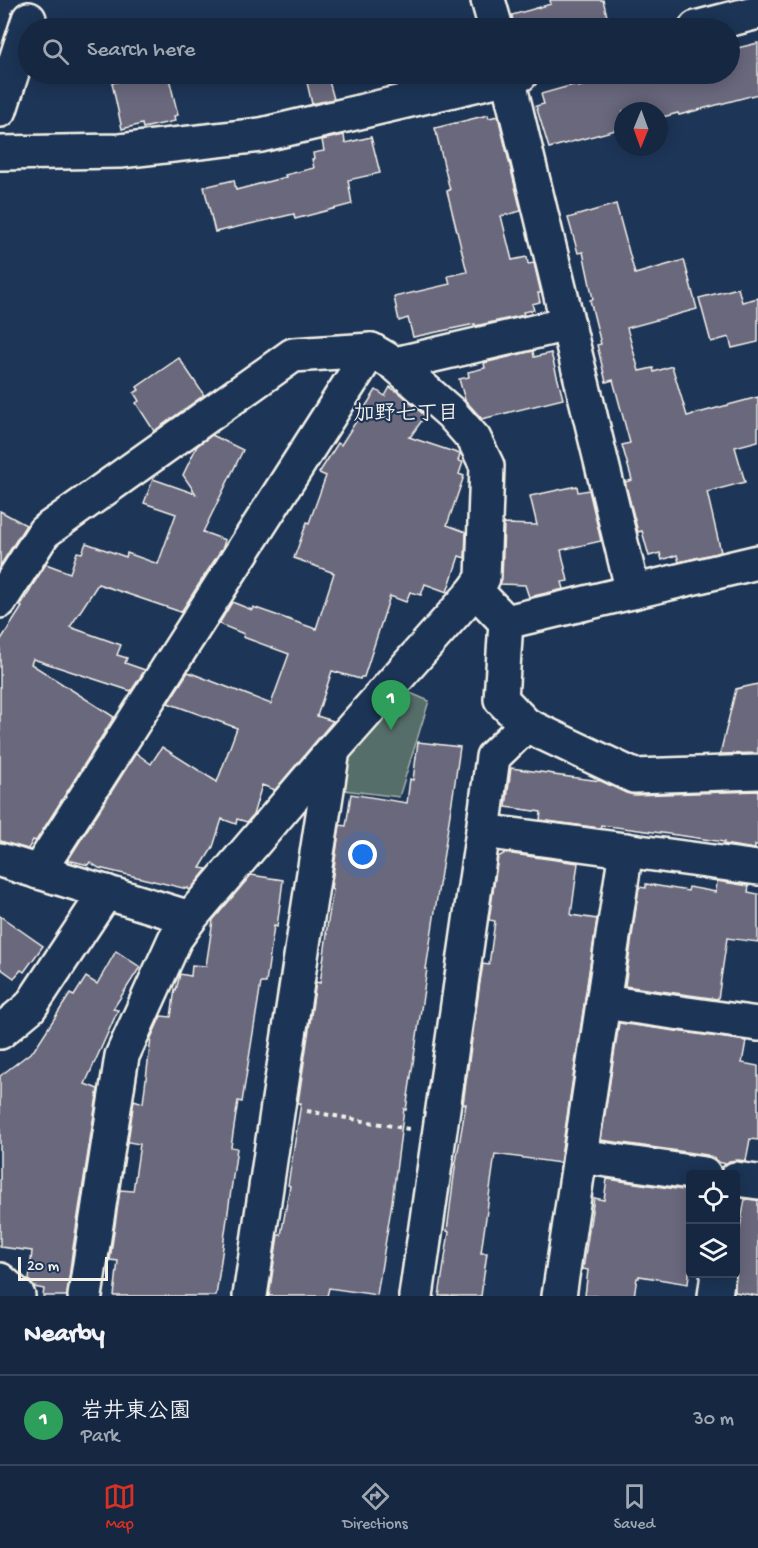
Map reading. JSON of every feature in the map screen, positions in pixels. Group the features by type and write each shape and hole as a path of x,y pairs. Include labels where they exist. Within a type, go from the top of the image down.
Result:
{"street":[{"path":"489,0 494,18"},
{"path":"735,18 758,12"},
{"path":"0,110 18,54"},
{"path":"0,153 120,151 261,135 474,84"},
{"path":"514,84 568,324 633,592"},
{"path":"0,601 44,532 293,355 383,357 568,324"},
{"path":"86,1296 122,1056 175,939 190,918 333,750 475,590 483,578 487,466 474,439 451,413 383,357"},
{"path":"38,872 383,357"},
{"path":"506,622 758,562"},
{"path":"475,590 506,622 501,699 526,725 634,776 758,772"},
{"path":"416,1296 493,757 526,725"},
{"path":"250,1296 333,750"},
{"path":"483,831 758,868"},
{"path":"559,1296 626,850"},
{"path":"0,860 190,918"},
{"path":"3,1025 30,1007 106,892"},
{"path":"603,1002 758,1024"},
{"path":"580,1156 686,1171"},
{"path":"740,1180 758,1182"},
{"path":"715,1296 717,1278"},
{"path":"0,1280 18,1296"}],"path":[{"path":"278,1106 439,1134"}],"green space":[{"path":"401,689 429,701 399,797 344,790 345,748"}],"building":[{"path":"550,0 603,0 608,18 512,18 512,15 551,4"},
{"path":"758,43 758,94 679,115 678,113 668,116 668,102 614,102 614,130 549,148 536,106 544,104 541,94 577,84 578,87 589,84 740,84 740,47"},
{"path":"112,84 170,84 178,115 174,116 175,121 143,128 142,124 122,129"},
{"path":"307,84 330,84 334,99 312,104"},
{"path":"488,115 489,118 498,116 521,211 501,216 512,260 527,257 528,264 534,263 541,293 538,293 540,302 532,304 534,310 523,312 524,315 413,337 408,318 399,321 394,297 450,284 448,276 467,272 447,191 450,190 435,128"},
{"path":"344,135 345,143 371,137 380,173 348,180 352,204 295,219 294,214 215,232 204,187 234,180 236,190 314,168 313,153 324,151 322,140"},
{"path":"616,204 635,274 684,260 697,309 627,328 639,371 653,368 654,372 672,366 687,416 758,397 758,441 735,447 745,482 707,492 721,552 679,562 677,555 662,560 660,553 649,556 642,531 638,532 625,482 632,480 622,445 630,443 613,380 606,382 597,345 601,344 590,300 593,299 583,252 578,253 568,218"},
{"path":"738,288 742,302 758,298 758,342 732,348 729,337 711,342 699,298"},
{"path":"533,351 534,357 551,353 563,399 482,419 465,400 459,379 469,377 468,372 485,368 484,363"},
{"path":"179,358 204,395 154,431 136,403 139,401 134,393 139,390 137,387"},
{"path":"390,387 425,416 409,437 460,454 458,461 463,462 459,474 464,476 447,525 466,532 465,558 459,556 447,592 425,584 421,595 410,592 406,602 390,596 364,677 360,679 332,671 317,716 333,721 275,790 262,785 253,815 247,822 237,819 236,824 222,819 213,847 200,868 207,869 190,890 99,868 90,862 88,865 68,860 136,753 151,764 162,747 217,782 237,728 168,703 188,672 271,704 289,654 243,637 244,634 219,624 232,602 316,629 334,573 294,558 326,476 319,473 338,443 341,445 376,390 385,396"},
{"path":"212,435 243,450 203,532 225,540 223,547 181,612 98,584 70,627 121,645 117,655 127,658 125,663 145,670 131,691 33,659 31,664 114,717 36,841 33,840 28,849 3,842 0,840 0,641 46,564 70,573 77,552 82,553 86,543 126,557 127,553 158,564 176,514 144,503 153,479 196,494 183,475 197,446"},
{"path":"577,486 578,492 589,490 601,541 561,550 568,581 562,582 564,589 529,597 525,585 500,584 504,524 537,525 530,496"},
{"path":"0,511 26,525 0,566"},
{"path":"758,684 758,753 720,754 736,689"},
{"path":"418,742 460,747 377,1295 329,1288 327,1296 269,1296 278,1235 281,1235 290,1186 288,1185 301,1103 298,1103 316,982 320,983 340,825 346,826 351,794 407,803 410,779 413,780"},
{"path":"511,768 601,781 634,795 758,791 758,845 755,845 755,849 684,836 540,820 541,812 506,807"},
{"path":"505,853 578,863 571,915 597,919 560,1163 495,1154 481,1253 487,1253 481,1296 439,1296 449,1232 447,1231 455,1168 466,1104 463,1104 480,982 483,964 489,965 495,921 489,920 498,857"},
{"path":"251,875 283,880 266,983 261,983 242,1102 238,1101 231,1147 237,1148 216,1296 114,1296 118,1261 110,1260 120,1190 133,1191 140,1144 128,1142 134,1100 143,1103 151,1038 161,1016 171,1017 175,989 180,974 191,976 192,965 206,966 213,920"},
{"path":"717,881 749,886 748,892 758,894 758,942 727,938 718,999 625,986 639,887 646,888 646,884 688,891 689,887 716,892"},
{"path":"0,916 43,946 24,972 21,970 14,978 0,968"},
{"path":"116,951 140,967 113,1009 118,1010 85,1084 98,1089 67,1296 43,1296 44,1289 34,1287 29,1280 32,1251 0,1247 0,1076 34,1050 70,994 74,996 86,977 97,984"},
{"path":"619,1023 746,1041 742,1063 758,1066 758,1140 750,1139 746,1161 729,1161 726,1164 707,1155 601,1140"},
{"path":"607,1179 686,1190 686,1278 689,1278 688,1284 639,1276 634,1296 585,1296 588,1270 583,1269 594,1198 604,1200"},
{"path":"745,1199 758,1200 758,1296 735,1292 735,1278 740,1278 740,1227"}],"place":[{"name":"岩井東公園","path":"391,730"}],"district":[{"name":"加野七丁目","path":"406,415"}]}
